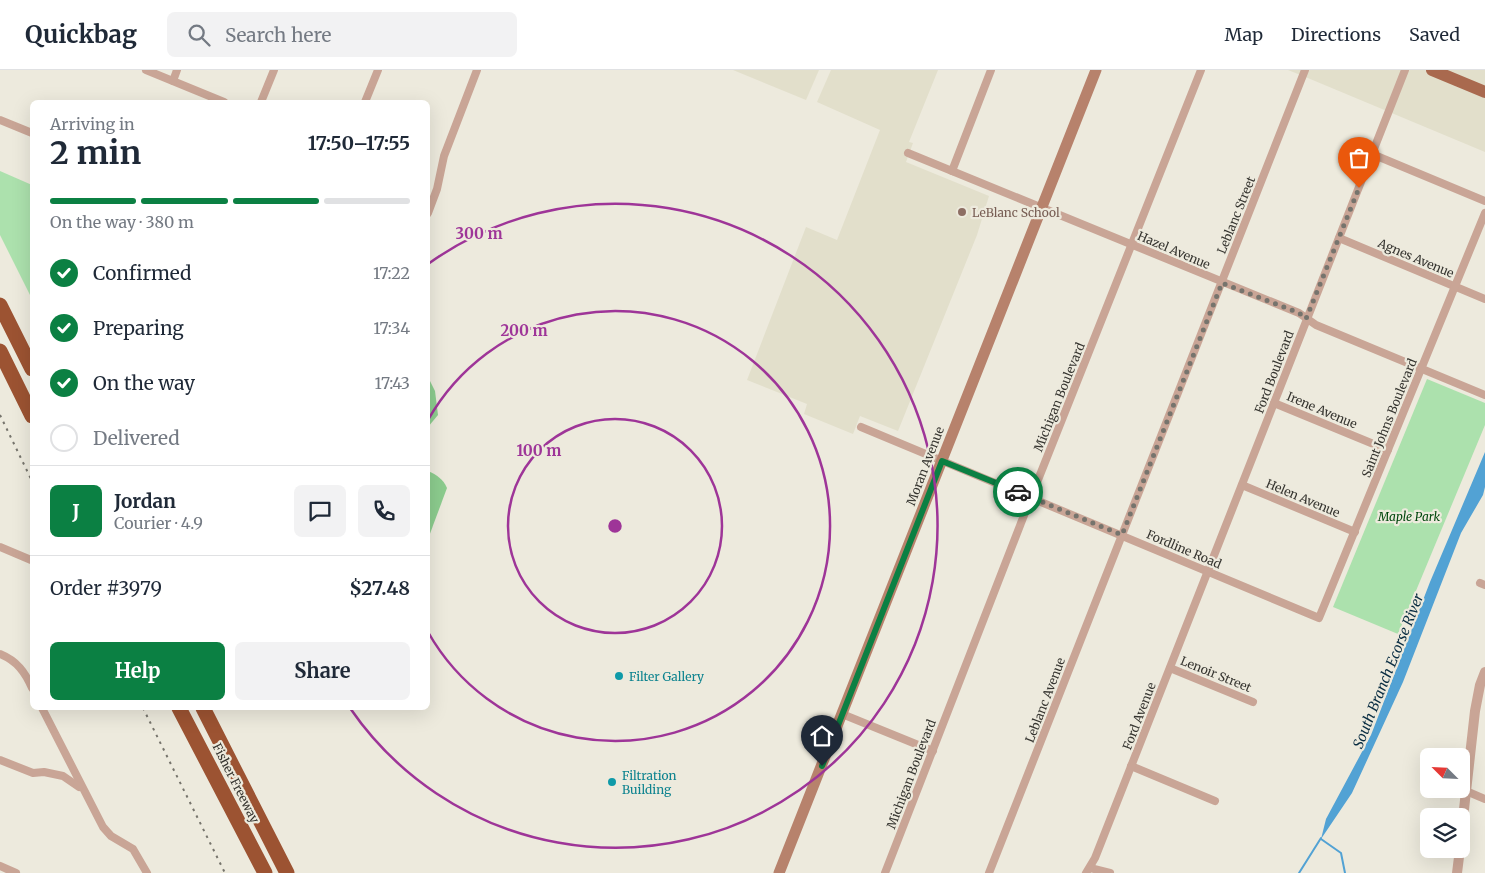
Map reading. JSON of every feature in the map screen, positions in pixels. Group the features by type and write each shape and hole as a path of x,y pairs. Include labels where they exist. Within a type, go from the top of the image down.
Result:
{"highway":[{"path":"0,305 30,365"},
{"path":"0,351 30,412"},
{"name":"Fisher Freeway","path":"180,710 265,873"},
{"name":"Fisher Freeway","path":"204,710 287,873"}],"main road":[{"name":"Moran Avenue","path":"780,873 1096,70"},
{"path":"1432,70 1485,92"}],"street":[{"path":"146,70 219,100"},
{"path":"173,81 177,70"},
{"path":"262,100 274,70"},
{"path":"366,100 378,70"},
{"path":"430,203 433,187 477,70"},
{"path":"952,171 991,70"},
{"name":"Michigan Boulevard","path":"885,873 1201,70"},
{"name":"Leblanc Street","path":"1122,535 1305,70"},
{"name":"Ford Boulevard","path":"1207,571 1405,70"},
{"path":"0,120 30,132"},
{"name":"Hazel Avenue","path":"908,153 1299,313 1316,325 1485,395"},
{"path":"1372,154 1485,201"},
{"name":"Saint Johns Boulevard","path":"1304,612 1319,618 1485,213"},
{"name":"Agnes Avenue","path":"1339,238 1485,299"},
{"name":"Irene Avenue","path":"1274,403 1388,450"},
{"name":"Fordline Road","path":"861,427 1304,612"},
{"name":"Helen Avenue","path":"1242,485 1355,532"},
{"name":"Leblanc Avenue","path":"989,873 1122,535"},
{"path":"0,547 30,560"},
{"name":"Ford Avenue","path":"1088,870 1207,571"},
{"path":"0,654 17,664 30,684"},
{"name":"Lenoir Street","path":"1170,668 1254,702"},
{"path":"1470,765 1485,672"},
{"path":"43,710 102,827 112,836 133,849 147,873"},
{"path":"842,714 933,751"},
{"path":"0,760 28,771 63,776 79,786 86,796"},
{"path":"1131,766 1215,801"},
{"path":"1470,793 1485,799"},
{"path":"1457,873 1459,858"},
{"path":"0,866 16,873"},
{"path":"1088,870 1110,873"}],"shaded area":[{"path":"733,70 819,70 806,100"},
{"path":"831,70 938,70 909,142 913,143 906,162 989,196 977,235 898,431 860,416 853,434 804,414 807,404 747,380 806,227 837,240 880,130 817,102"},
{"path":"1288,70 1485,70 1485,152 1303,76"}],"green space":[{"path":"0,171 30,184 30,295 0,235"},
{"name":"Maple Park","path":"1427,379 1485,403 1485,425 1398,634 1333,607"},
{"path":"430,381 435,391 438,415 430,425"},
{"path":"430,472 444,482 447,488 430,534"}],"water":[{"path":"1485,452 1485,487 1483,495 1461,533 1403,682 1352,793 1321,839 1326,819 1371,735 1430,582"}],"waterway":[{"path":"1299,873 1321,838"},
{"name":"South Branch Ecorse River","path":"1321,839 1341,853 1345,873"}],"railway":[{"path":"0,415 30,477"},
{"path":"144,710 225,873"}],"way so far":[{"path":"1018,492 1122,535 1222,283 1299,313 1306,319 1359,188"}],"place":[{"name":"LeBlanc School","path":"962,212"},
{"name":"Filter Gallery","path":"619,676"},
{"name":"Filtration Building","path":"612,782"}],"route":[{"path":"822,766 942,461 1018,492"}]}
